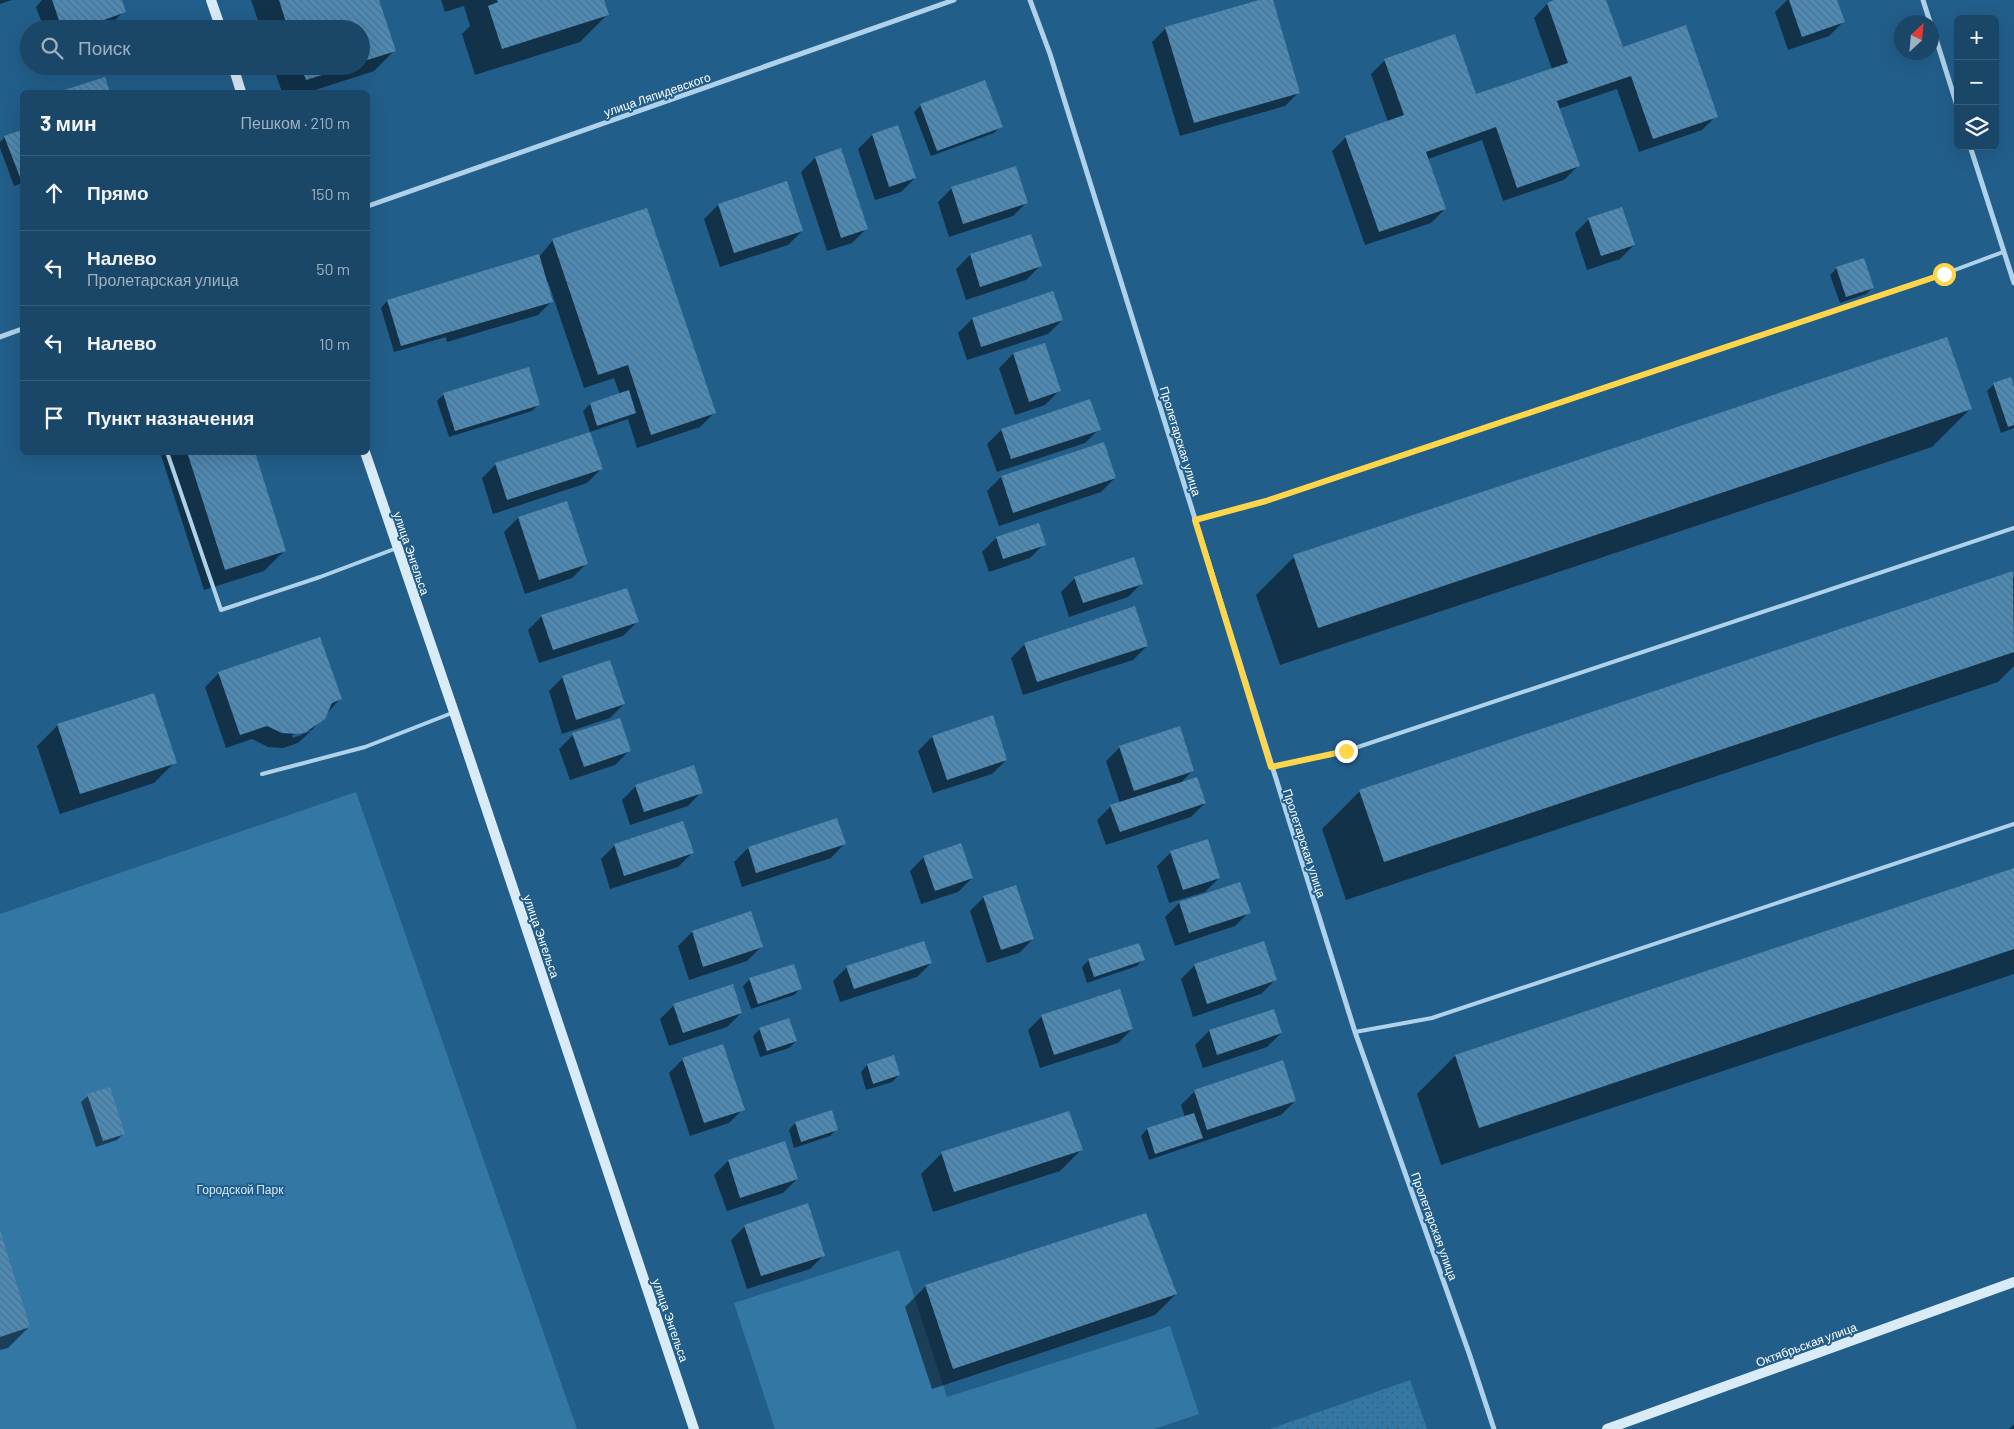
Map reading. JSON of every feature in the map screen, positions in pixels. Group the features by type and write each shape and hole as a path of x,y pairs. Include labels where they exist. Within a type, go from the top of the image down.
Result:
{"main road":[{"path":"211,0 218,20"},
{"path":"236,75 240,90"},
{"name":"улица Энгельса","path":"365,455 454,712 694,1429"},
{"name":"Октябрьская улица","path":"1607,1429 2014,1282"}],"street":[{"name":"улица Ляпидевского","path":"370,205 954,0"},
{"name":"Пролетарская улица","path":"1030,0 1050,54 1355,1032 1469,1353 1494,1429"},
{"path":"1923,0 1928,15"},
{"path":"1939,49 1957,105"},
{"path":"1971,150 2014,283"},
{"path":"0,337 20,330"}],"lane":[{"path":"1195,520 1313,485 1944,274 2003,252"},
{"path":"168,455 221,610 320,577 397,548"},
{"path":"1271,767 1346,751 2014,528"},
{"path":"262,774 365,747 454,712"},
{"path":"1355,1032 1432,1018 2014,824"}],"green space":[{"name":"Городской Парк","path":"356,792 577,1429 0,1429 0,914"},
{"path":"899,1250 947,1397 1170,1326 1199,1414 1154,1429 775,1429 734,1303"},
{"path":"1410,1380 1427,1429 1270,1429"}],"building":[{"path":"52,0 122,0 126,12 104,20 59,20"},
{"path":"279,0 379,0 396,51 370,59 370,20 285,20"},
{"path":"497,0 604,0 609,15 502,49 488,6 498,2"},
{"path":"1259,0 1273,0 1300,93 1194,123 1165,27"},
{"path":"1554,0 1606,0 1623,47 1686,25 1718,117 1653,139 1631,76 1557,101 1580,166 1517,188 1496,127 1426,152 1446,209 1379,232 1345,136 1404,115 1384,59 1455,34 1476,94 1568,63 1547,3"},
{"path":"1789,0 1837,0 1845,22 1802,37"},
{"path":"304,75 322,75 306,80"},
{"path":"105,77 109,90 64,90"},
{"path":"985,80 1003,127 937,151 920,104"},
{"path":"898,125 916,178 889,187 872,134"},
{"path":"20,131 20,177 4,136"},
{"path":"841,148 868,229 841,238 815,157"},
{"path":"1016,166 1028,203 963,224 951,187"},
{"path":"787,181 803,231 734,253 718,204"},
{"path":"1622,207 1635,245 1601,256 1588,218"},
{"path":"647,208 716,413 651,435 628,365 598,375 552,239"},
{"path":"1031,234 1042,266 980,287 970,254"},
{"path":"539,254 553,302 401,346 387,300"},
{"path":"1864,258 1874,288 1846,297 1836,267"},
{"path":"1053,291 1063,320 981,347 972,318"},
{"path":"1947,337 1972,409 1318,628 1293,555"},
{"path":"1045,343 1061,391 1029,402 1013,353"},
{"path":"529,367 540,405 455,431 443,393"},
{"path":"2011,377 2014,387 2014,425 2008,427 1993,383"},
{"path":"629,390 636,413 597,426 590,403"},
{"path":"1090,399 1101,430 1011,459 1001,429"},
{"path":"590,432 603,469 507,500 495,463"},
{"path":"1104,442 1116,478 1013,513 1001,476"},
{"path":"188,455 256,455 286,551 225,570"},
{"path":"567,501 588,564 539,580 518,517"},
{"path":"1039,523 1046,545 1003,559 996,537"},
{"path":"1134,557 1143,584 1083,603 1074,577"},
{"path":"2013,571 2014,652 1384,862 1359,790"},
{"path":"627,588 639,622 553,650 541,615"},
{"path":"1135,606 1148,646 1037,682 1024,643"},
{"path":"320,637 342,699 332,703 325,719 306,732 298,734 282,733 267,726 240,735 218,672"},
{"path":"610,660 625,704 576,720 562,676"},
{"path":"154,693 177,763 80,794 57,724"},
{"path":"993,715 1007,760 947,780 932,736"},
{"path":"620,718 631,751 584,767 572,733"},
{"path":"1180,726 1194,771 1134,791 1119,746"},
{"path":"694,765 703,793 644,812 635,785"},
{"path":"1197,777 1206,803 1120,832 1110,805"},
{"path":"837,818 846,844 756,873 748,847"},
{"path":"683,821 694,853 624,876 614,844"},
{"path":"1208,839 1220,878 1183,890 1170,851"},
{"path":"961,843 973,878 935,891 923,856"},
{"path":"2014,868 2014,949 1479,1128 1455,1055"},
{"path":"1240,882 1251,913 1189,933 1179,902"},
{"path":"1016,885 1034,939 1001,950 983,896"},
{"path":"751,911 763,947 703,967 692,931"},
{"path":"924,941 932,963 854,989 846,966"},
{"path":"1264,941 1277,980 1207,1004 1194,964"},
{"path":"1139,943 1145,960 1094,977 1088,959"},
{"path":"794,964 802,989 758,1004 749,978"},
{"path":"733,984 742,1013 683,1033 673,1004"},
{"path":"1120,989 1133,1029 1054,1055 1041,1015"},
{"path":"1274,1009 1282,1033 1217,1055 1209,1030"},
{"path":"789,1018 797,1041 767,1051 759,1028"},
{"path":"723,1044 745,1110 704,1123 682,1058"},
{"path":"894,1055 900,1075 873,1084 867,1064"},
{"path":"1283,1060 1296,1101 1207,1130 1194,1090"},
{"path":"110,1087 125,1134 103,1141 87,1094"},
{"path":"832,1110 838,1130 801,1142 795,1122"},
{"path":"1069,1111 1083,1150 954,1192 941,1152"},
{"path":"1194,1113 1203,1138 1155,1154 1147,1128"},
{"path":"785,1141 798,1179 740,1198 728,1160"},
{"path":"808,1203 825,1256 761,1276 744,1225"},
{"path":"1146,1213 1177,1294 953,1369 925,1285"},
{"path":"0,1230 30,1327 0,1337"}],"route":[{"path":"1346,751 1271,767 1195,520 1266,501 1944,274"}]}
